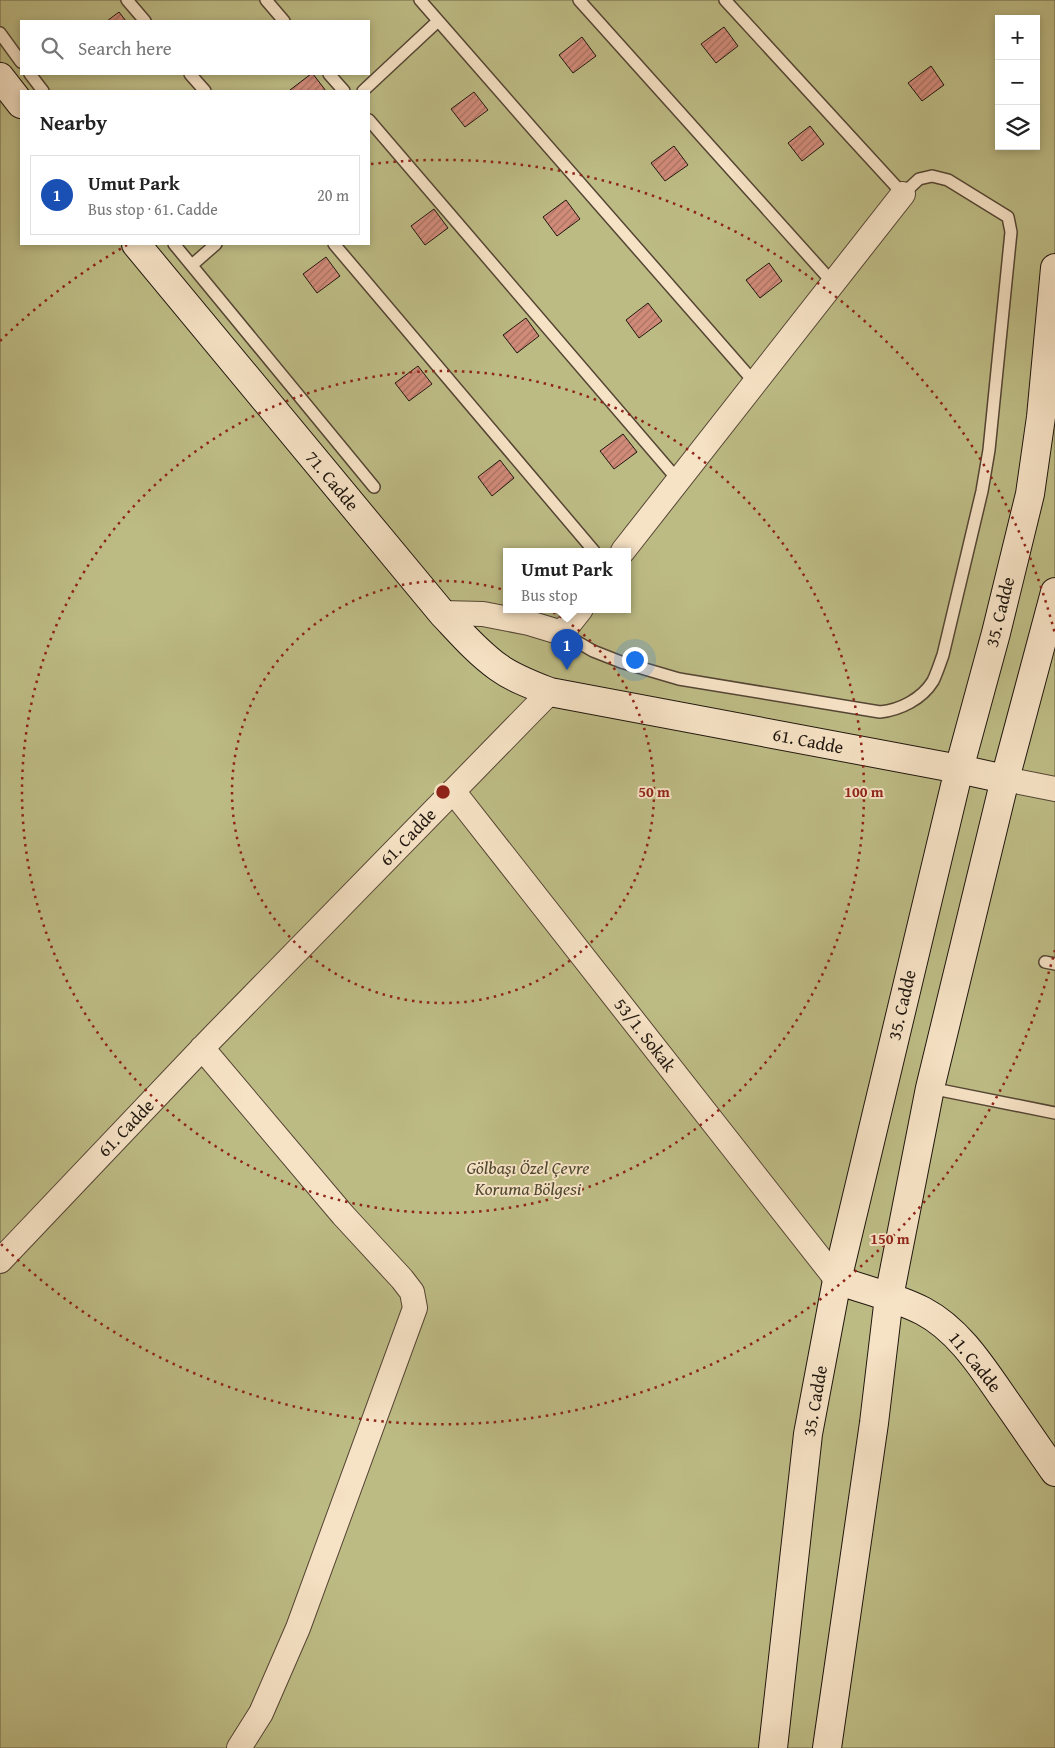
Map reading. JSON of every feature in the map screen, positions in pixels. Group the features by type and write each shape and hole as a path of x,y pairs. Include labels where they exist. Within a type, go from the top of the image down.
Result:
{"street":[{"path":"0,77 20,103"},
{"path":"625,548 903,194"},
{"name":"71. Cadde","path":"137,245 442,613 474,647 498,667 522,681 550,692"},
{"name":"35. Cadde","path":"773,1748 808,1434 837,1280 959,769 996,633 1030,494 1041,417 1055,268"},
{"path":"827,1748 874,1423 889,1297 930,1088 1005,780 1055,592"},
{"path":"442,613 484,614 529,623 562,633 578,613"},
{"name":"61. Cadde","path":"0,1261 202,1048 550,692 959,769 1005,780"},
{"path":"1005,780 1055,789"},
{"name":"53/1. Sokak","path":"453,791 837,1280"},
{"path":"202,1048 343,1215 402,1279 412,1292 415,1308 298,1628 261,1713 239,1748"},
{"name":"11. Cadde","path":"837,1280 907,1303 942,1323 960,1340 990,1378 1055,1472"}],"lane":[{"path":"127,0 144,20"},
{"path":"266,0 283,20"},
{"path":"420,0 755,383"},
{"path":"579,0 833,283"},
{"path":"562,633 593,651 621,662 679,679 868,710 891,711 905,705 925,691 933,680 943,655 982,491 989,450 1011,232 1008,217 948,180 932,176 919,179 903,194 724,0"},
{"path":"364,90 438,20"},
{"path":"0,34 20,61"},
{"path":"31,75 42,90"},
{"path":"191,75 204,90"},
{"path":"330,75 343,90"},
{"path":"370,121 678,480"},
{"path":"175,245 374,487"},
{"path":"192,265 215,245"},
{"path":"335,245 591,548"},
{"path":"930,1088 1055,1113"}],"green space":[{"name":"Gölbaşı Özel Çevre Koruma Bölgesi","path":"0,0 1055,0 1055,1748 0,1748"}],"building":[{"path":"119,12 125,20 108,20"},
{"path":"724,27 738,46 716,63 701,44"},
{"path":"582,37 596,56 573,73 559,55"},
{"path":"931,66 944,85 922,101 908,83"},
{"path":"310,75 314,75 325,90 290,90"},
{"path":"474,92 488,110 465,127 451,109"},
{"path":"810,126 824,144 802,161 788,143"},
{"path":"674,146 688,165 665,181 651,163"},
{"path":"566,200 580,219 557,236 543,217"},
{"path":"434,209 448,228 425,245 411,226"},
{"path":"326,257 340,276 317,293 303,274"},
{"path":"769,263 782,281 760,298 746,280"},
{"path":"648,303 662,321 639,338 626,320"},
{"path":"526,318 539,336 517,353 503,335"},
{"path":"418,366 432,384 409,401 395,383"},
{"path":"623,434 637,452 614,469 600,451"},
{"path":"500,460 514,478 492,496 478,477"}],"place":[{"name":"Umut Park","path":"567,670"}]}
